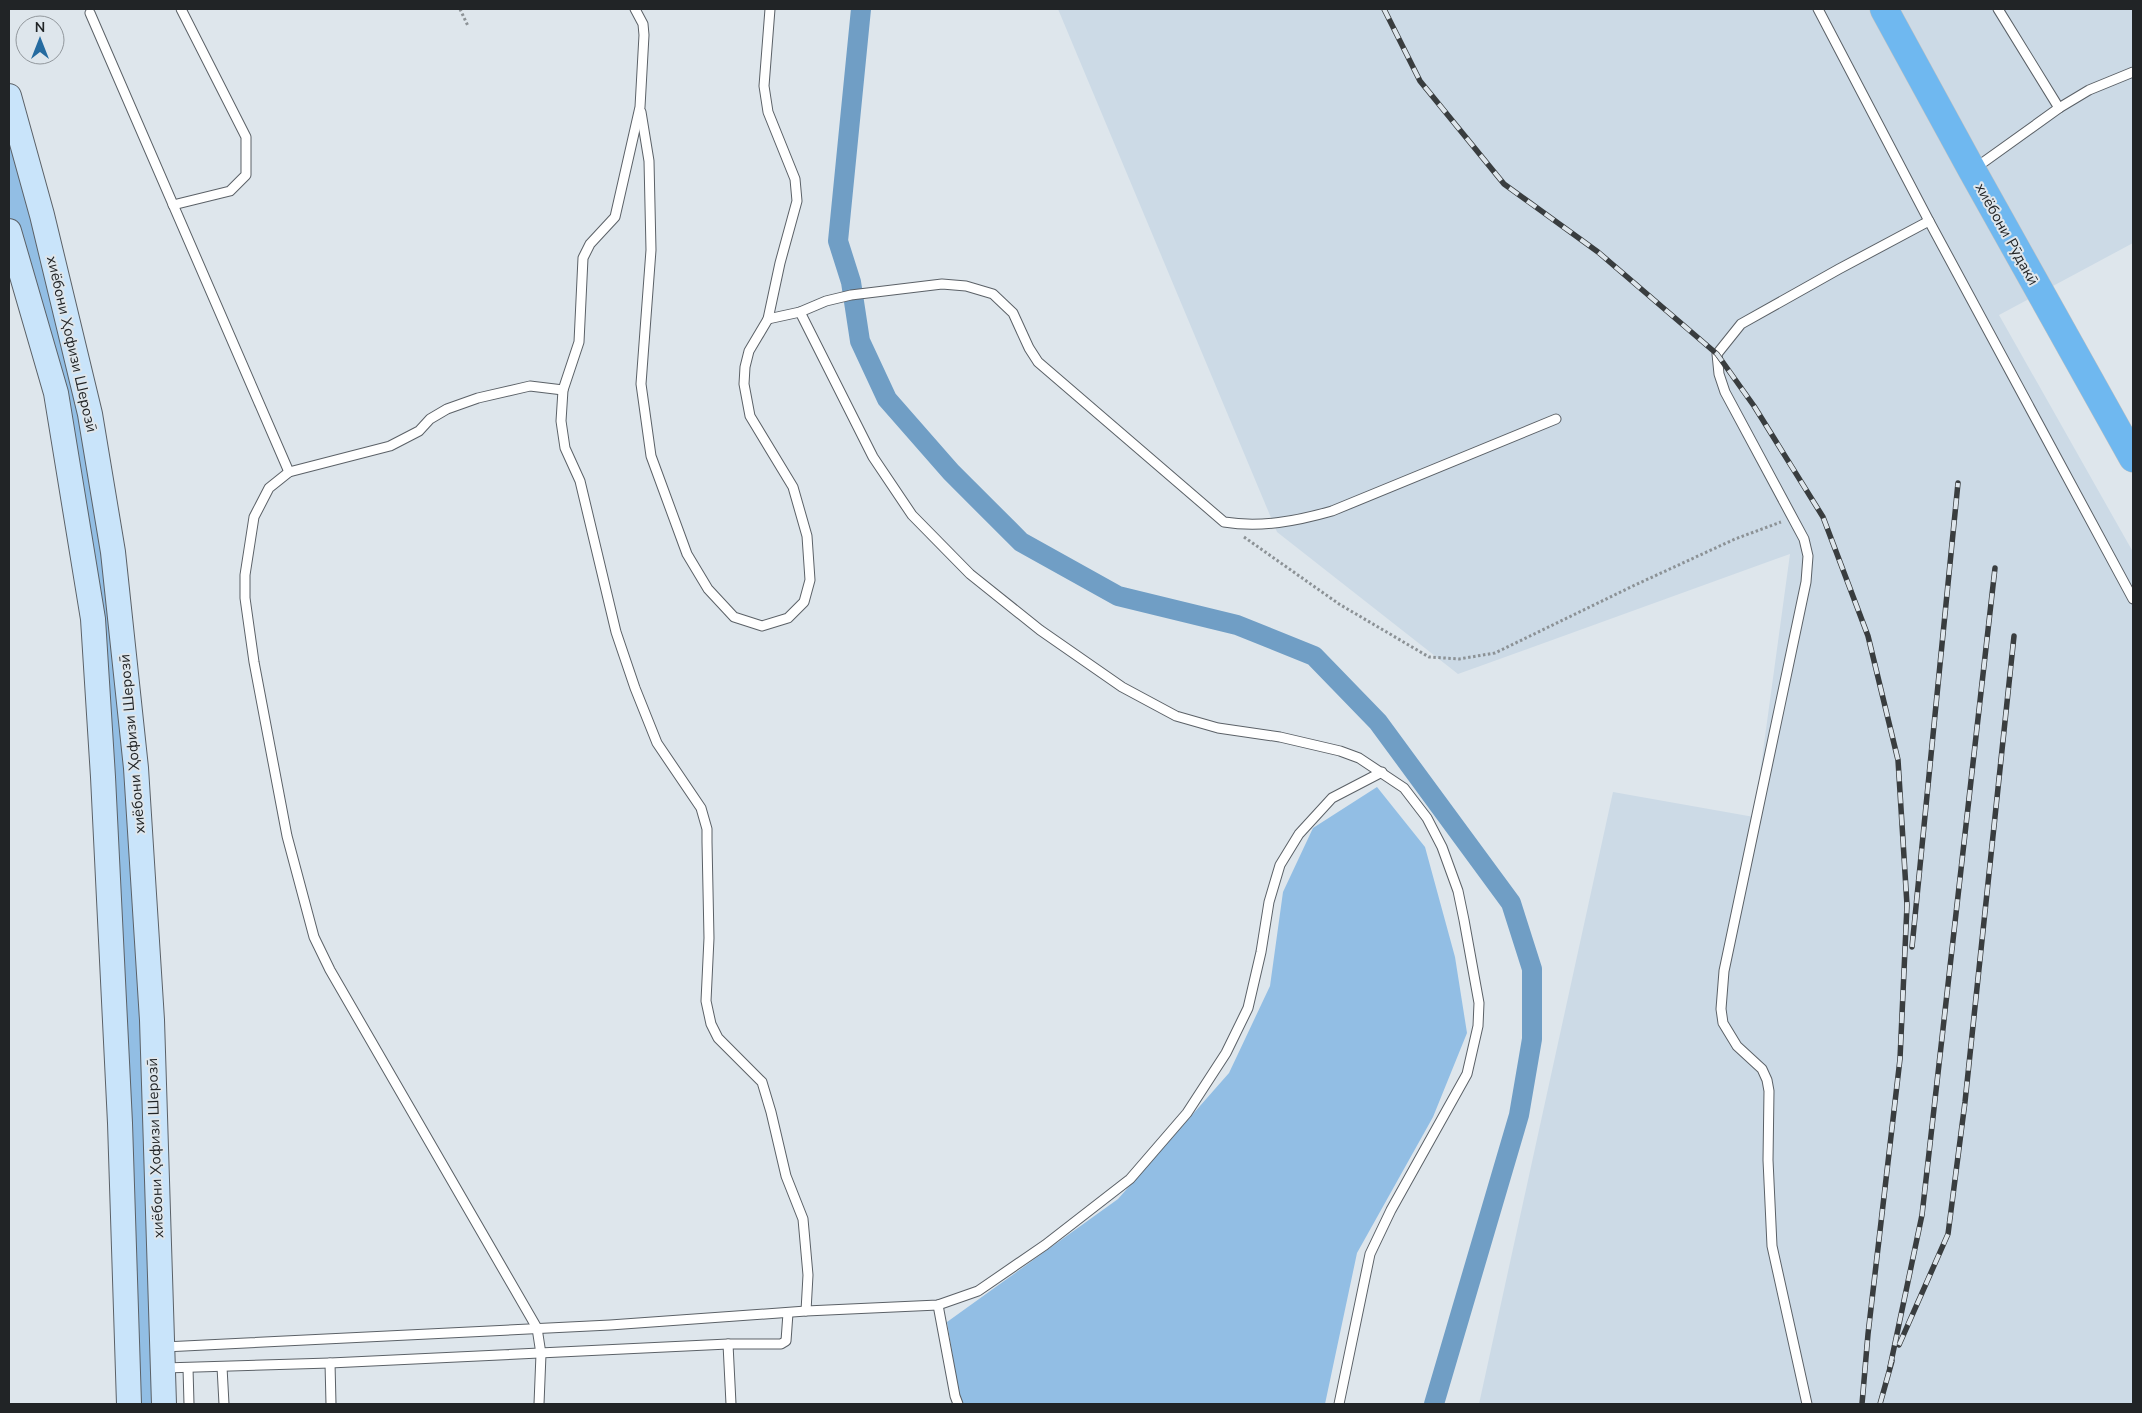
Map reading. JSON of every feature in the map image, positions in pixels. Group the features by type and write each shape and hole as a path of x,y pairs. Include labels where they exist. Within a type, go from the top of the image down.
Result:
{"highway":[{"name":"хиёбони Рӯдакӣ","path":"1884,9 2133,458"}],"main road":[{"name":"хиёбони Ҳофизи Шерозӣ","path":"9,96 42,215 90,414 113,552 136,768 150,991 164,1404"},
{"name":"хиёбони Ҳофизи Шерозӣ","path":"9,231 56,393 93,619 103,777 119,1113 129,1404"}],"lane":[{"path":"173,205 230,192 246,175 246,137 181,9"},
{"path":"635,9 643,24 644,35 640,107 615,217 590,244 583,258 579,342 562,390 562,433 566,448 580,481 616,632 652,731 670,764 701,808 705,822 707,835 709,938 706,1001 711,1024 718,1038 762,1082 786,1176 803,1219 808,1274 806,1311"},
{"path":"640,107 649,161 651,250 641,384 651,456 687,554 708,589 734,617 762,626 788,618 804,602 810,580 807,536 793,487 750,416 744,384 745,367 749,351 768,319 780,263 797,201 795,179 768,112 764,86 770,9"},
{"path":"1818,9 1929,221 2133,599"},
{"path":"1998,9 2059,108"},
{"path":"90,13 289,472"},
{"path":"1972,170 2059,108 2089,90 2133,72"},
{"path":"1807,1404 1772,1246 1768,1160 1769,1091 1767,1080 1762,1069 1738,1046 1724,1023 1721,1009 1721,994 1726,962 1806,582 1808,556 1804,539 1793,517 1725,392 1719,374 1717,354 1742,324 1929,221"},
{"path":"768,319 800,312 826,301 867,292 942,284 966,286 993,294 1013,313 1029,348 1038,362 1224,522 1254,525 1304,519 1332,511 1556,419"},
{"path":"800,312 873,457 912,516 970,574 1040,630 1122,687 1176,716 1218,728 1280,737 1340,750 1359,758 1404,788 1427,818 1451,868 1458,891 1479,1003 1478,1026 1467,1074 1391,1210 1370,1254 1339,1404"},
{"path":"538,1404 540,1354 536,1328 330,970 314,937 287,836 276,783 254,662 245,598 245,575 254,517 269,488 289,472 390,446 414,435 430,419 447,409 478,398 530,386 562,390"},
{"path":"162,1358 536,1328 610,1325 806,1311 938,1306 978,1291 1045,1245 1130,1179 1187,1113 1226,1054 1248,1008 1261,952 1268,902 1280,865 1300,834 1332,798 1382,772"},
{"path":"938,1306 958,1404"},
{"path":"162,1358 188,1368 540,1354 728,1344 781,1344 786,1341 788,1313"},
{"path":"728,1344 731,1404"},
{"path":"330,1363 331,1404"},
{"path":"222,1367 224,1404"},
{"path":"188,1368 189,1404"}],"path":[{"path":"460,9 468,26"},
{"path":"1224,522 1264,553 1339,604 1429,657 1459,659 1495,653 1668,570 1736,539 1793,517"}],"shaded area":[{"path":"1058,9 2133,9 2133,243 1999,315 2133,552 2133,1404 1479,1404 1613,792 1754,817 1790,554 1458,674 1277,532"},
{"path":"9,121 87,418 129,769 160,1404 129,1404 99,775 54,383 9,230"},
{"path":"1377,787 1425,847 1455,957 1467,1033 1433,1117 1357,1253 1325,1404 963,1404 959,1394 947,1322 1118,1199 1229,1073 1270,986 1283,892 1313,828"}],"waterway":[{"path":"861,9 838,241 851,282 860,341 887,399 951,472 1021,542 1118,596 1237,625 1314,656 1378,722 1511,903 1532,969 1532,1039 1519,1115 1434,1404"}],"railway":[{"path":"1384,9 1420,81 1504,184 1598,252 1717,354 1754,406 1823,517 1868,636 1898,760 1907,905 1900,1059 1868,1334 1862,1404"},
{"path":"1912,947 1958,483"},
{"path":"1890,1367 1922,1215 1995,568"},
{"path":"1899,1345 1948,1234 1965,1102 2014,636"},
{"path":"1880,1404 1892,1361"}]}
